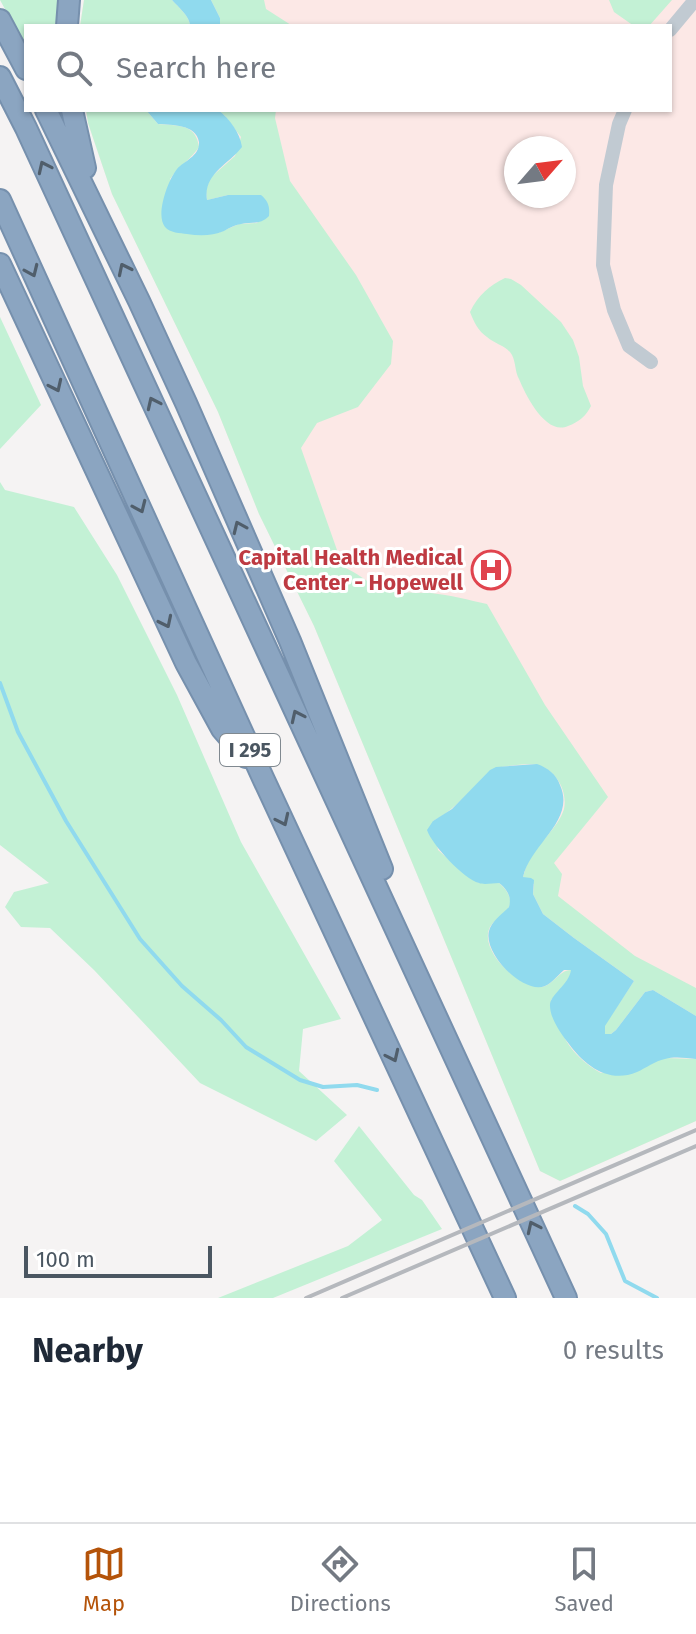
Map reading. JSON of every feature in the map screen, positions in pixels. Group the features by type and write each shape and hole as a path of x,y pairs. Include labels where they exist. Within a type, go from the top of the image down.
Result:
{"highway":[{"path":"67,24 69,0"},
{"path":"0,20 24,65"},
{"name":"I 295","path":"0,77 566,1298"},
{"path":"47,112 186,403 290,641 482,1117"},
{"path":"72,112 89,183 108,236"},
{"name":"I 295","path":"0,200 263,778 505,1298"},
{"path":"0,264 186,663 222,729 263,778"},
{"path":"0,273 38,349"}],"street":[{"path":"672,28 695,0"},
{"path":"624,112 606,185 603,265 614,310 629,346 651,362"}],"shaded area":[{"name":"Capital Health Medical Center - Hopewell","path":"84,0 696,0 696,1121 560,1181 540,1171 314,626 259,514 218,412 112,194 86,112 672,112 672,24 80,24"}],"green space":[{"path":"0,0 60,0 55,24 24,24 24,43"},
{"path":"84,0 172,0 186,15 190,24 80,24"},
{"path":"211,0 264,0 266,9 289,24 220,24"},
{"path":"609,0 672,0 651,24 631,24 614,12"},
{"path":"86,112 148,112 158,124 190,130 199,147 170,179 218,233 239,224 258,223 228,195 207,200 210,178 235,156 241,137 220,112 276,112 290,181 356,275 393,341 391,364 358,407 317,423 301,448 343,567 387,590 438,594 487,604 545,705 608,797 554,863 562,874 558,896 635,956 696,988 696,1016 653,990 645,992 616,1030 605,1034 604,1026 634,981 543,914 533,894 534,884 523,877 529,860 564,809 564,795 559,781 543,767 528,764 489,772 433,821 438,850 479,883 499,883 507,892 509,908 492,924 488,936 490,946 502,966 521,981 540,987 571,970 568,981 551,1000 562,1033 581,1059 601,1073 666,1058 696,1059 696,1121 560,1181 540,1171 314,626 259,514 218,412 112,194"},
{"path":"505,278 521,285 561,322 573,340 583,386 591,406 579,421 560,428 545,420 527,395 510,352 484,335 473,319 470,312 477,301 489,288"},
{"path":"0,317 41,405 0,449"},
{"path":"0,482 5,490 74,507 117,575 177,695 241,842 341,1019 303,1029 299,1071 347,1115 316,1141 200,1083 94,970 50,928 21,927 5,907 14,892 49,883 0,845"},
{"path":"359,1126 414,1195 422,1200 442,1229 273,1298 218,1298 348,1246 382,1220 334,1161"}],"water":[{"path":"172,0 211,0 220,24 190,24 186,15"},
{"path":"148,112 220,112 237,132 242,147 209,183 207,200 228,195 261,195 268,204 269,216 259,222 239,224 210,235 167,229 161,214 167,189 177,169 197,151 199,142 188,129 158,124"},
{"path":"537,764 545,767 558,781 563,798 562,810 534,853 523,877 534,880 533,894 543,914 634,981 605,1026 605,1034 616,1030 645,992 653,990 696,1016 696,1059 669,1058 637,1072 617,1076 590,1066 559,1031 550,1011 553,998 571,970 564,970 545,986 536,987 516,979 492,951 489,940 492,924 509,907 506,891 499,883 481,884 465,875 449,861 430,836 427,830 433,821 452,809 490,770"}],"waterway":[{"path":"0,683 18,732 66,821 140,939 182,986 246,1047 300,1080 323,1087 357,1085 377,1090"},
{"path":"575,1206 588,1214 606,1234 625,1281 657,1298"}],"railway":[{"path":"306,1298 696,1130"},
{"path":"342,1298 696,1146"}],"place":[{"name":"Capital Health Medical Center - Hopewell","path":"491,570"}]}
